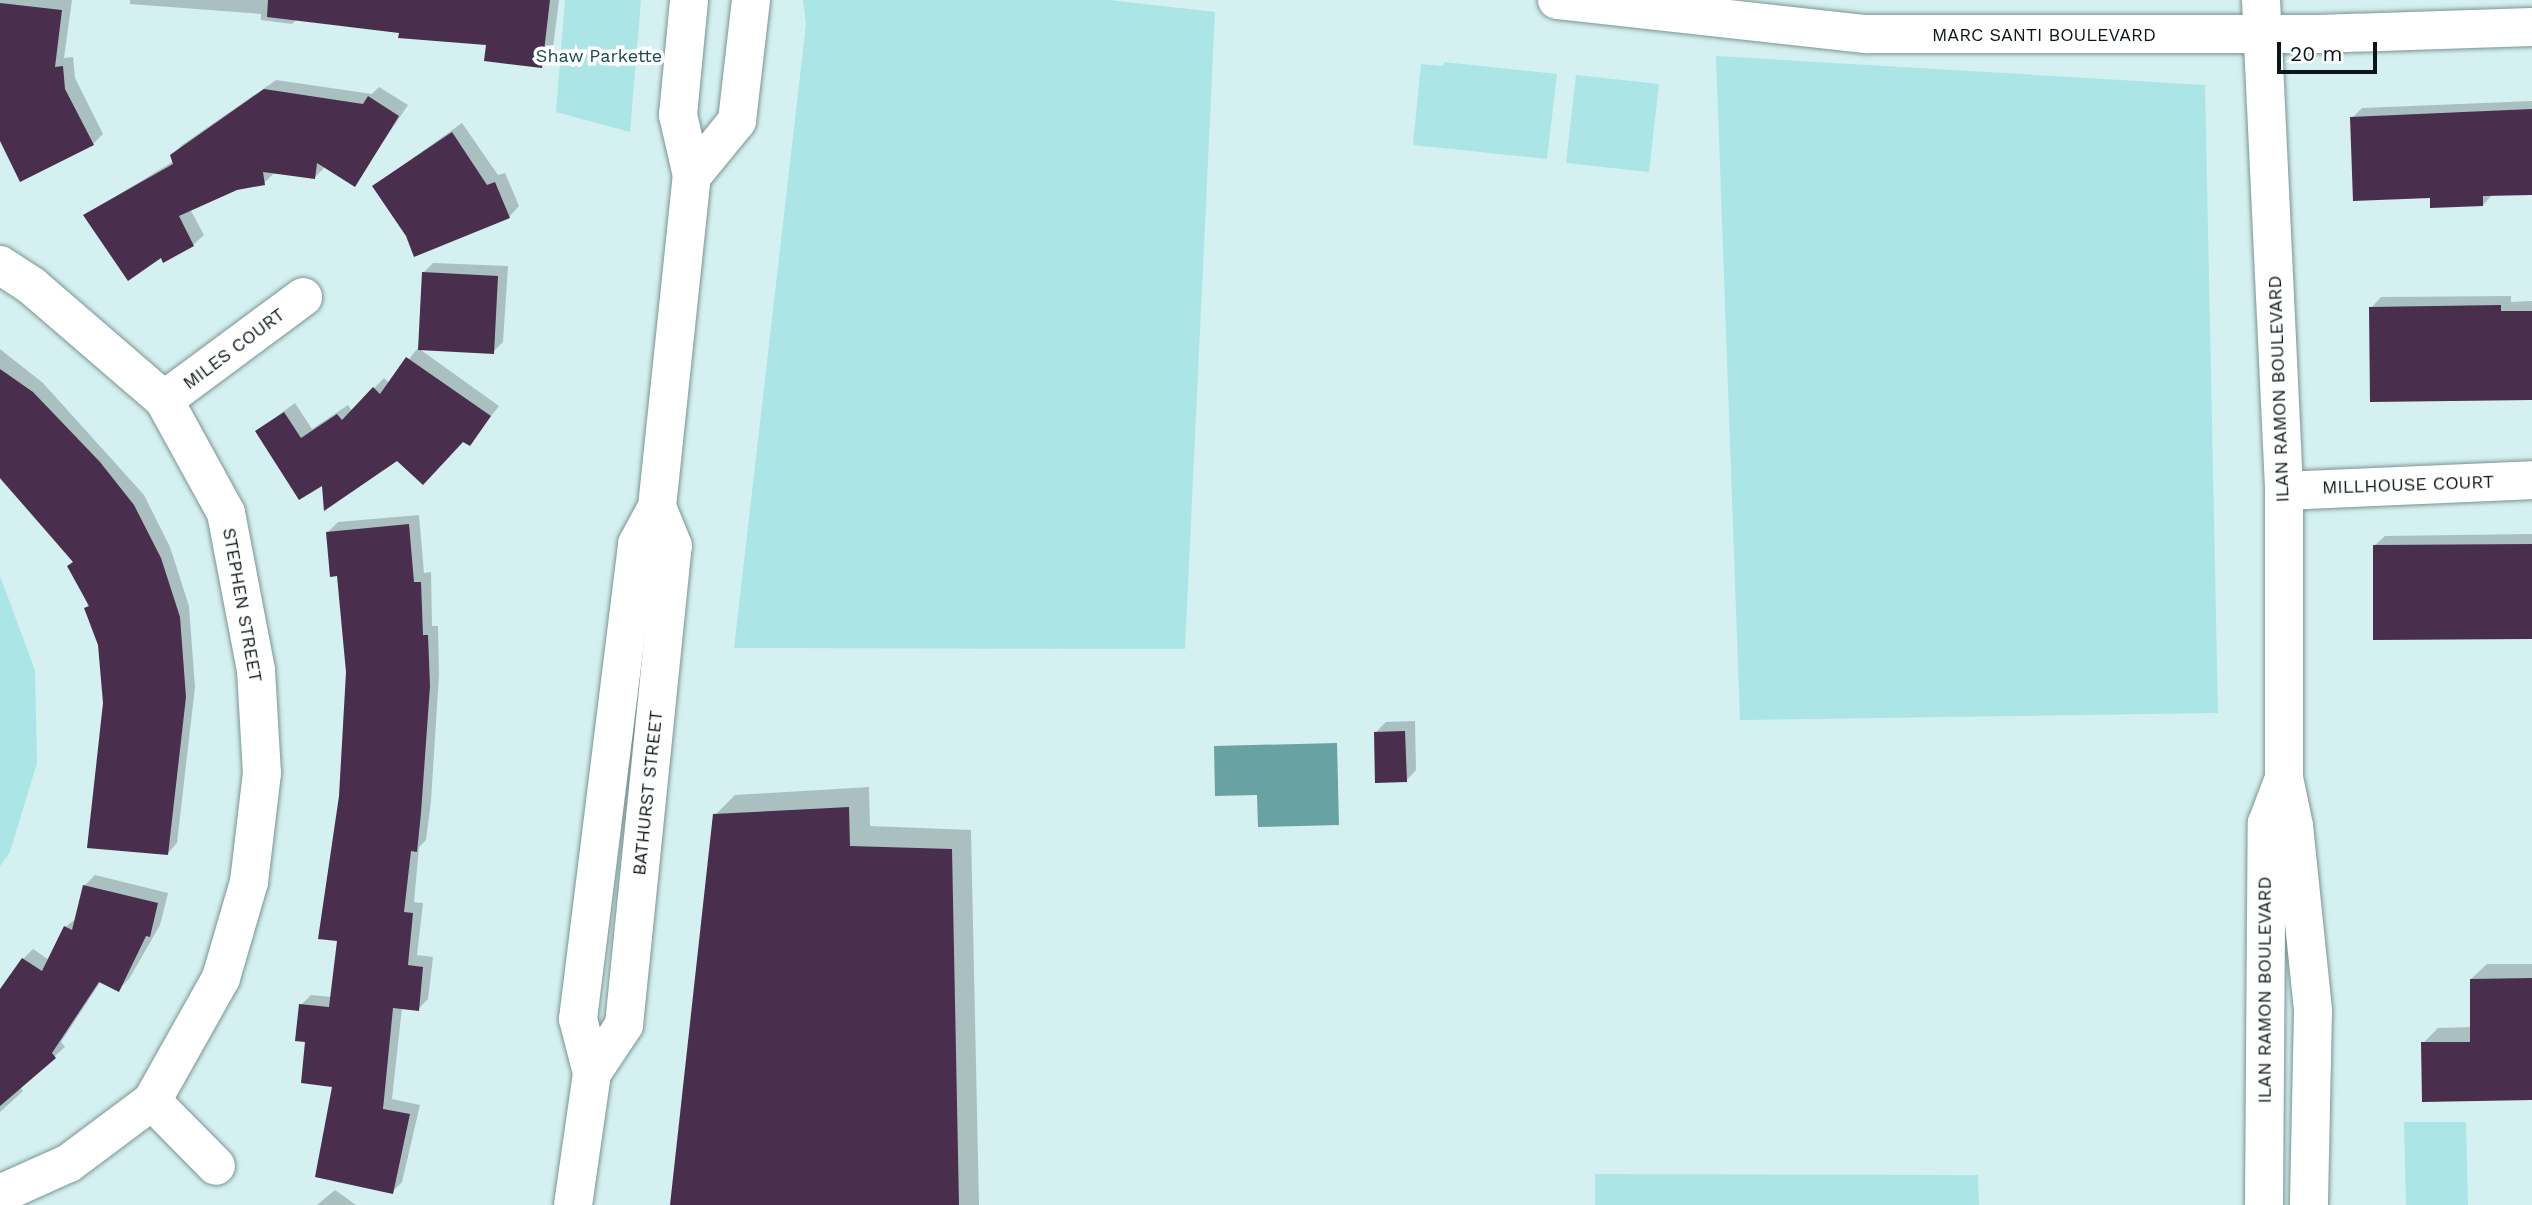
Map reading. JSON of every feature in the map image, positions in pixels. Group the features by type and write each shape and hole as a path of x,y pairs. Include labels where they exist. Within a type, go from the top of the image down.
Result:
{"street":[{"path":"573,1205 592,1073 578,1019 637,544 657,507 692,176 678,115 688,0"},
{"path":"692,176 737,121 751,0"},
{"name":"MARC SANTI BOULEVARD","path":"1557,0 1867,34 2261,17 2532,27"},
{"name":"ILAN RAMON BOULEVARD","path":"2261,17 2284,491 2284,778 2294,826 2313,1011 2309,1205"},
{"name":"STEPHEN STREET","path":"0,265 33,286 164,400 226,513 256,670 262,773 249,882 220,978 152,1101 69,1163 0,1194"},
{"name":"MILES COURT","path":"164,400 303,297"},
{"name":"MILLHOUSE COURT","path":"2284,491 2532,481"},
{"name":"ILAN RAMON BOULEVARD","path":"2264,1205 2267,823 2284,778"},
{"path":"152,1101 216,1166"}],"green space":[{"name":"Shaw Parkette","path":"565,0 641,0 630,132 556,112"},
{"path":"803,0 1109,0 1215,12 1185,649 734,648 806,24"},
{"path":"1716,56 2205,85 2218,713 1740,720"},
{"path":"1444,62 1557,74 1547,159 1413,145 1421,64 1443,66"},
{"path":"1576,75 1659,84 1649,172 1566,163"},
{"path":"0,576 35,670 37,763 10,852 0,866"},
{"path":"2404,1122 2466,1122 2468,1205 2406,1205"},
{"path":"1595,1174 1978,1175 1979,1205 1595,1205"}],"shaded area":[{"path":"1337,743 1339,825 1258,827 1257,795 1215,796 1214,746"}],"building":[{"path":"268,0 550,0 542,68 484,61 486,45 398,38 399,33 267,17"},
{"path":"0,3 62,10 55,67 63,66 65,89 94,145 20,182 0,141"},
{"path":"264,89 363,104 368,96 399,116 355,187 317,163 315,179 263,172 265,185 237,190 179,216 194,246 163,263 161,258 128,281 83,215 173,164 170,155"},
{"path":"2532,109 2532,195 2483,196 2483,206 2430,208 2430,198 2353,201 2350,117"},
{"path":"452,132 487,185 495,182 510,218 414,257 406,236 372,186"},
{"path":"422,272 498,276 494,354 418,350"},
{"path":"2501,305 2501,311 2532,311 2532,400 2370,402 2369,307"},
{"path":"406,357 491,416 470,446 463,442 423,485 397,461 324,511 322,486 299,500 255,431 284,412 301,438 337,414 342,420 373,387 380,394"},
{"path":"0,369 33,392 100,462 134,505 161,558 180,617 186,697 168,855 87,848 103,703 98,645 84,608 89,606 67,566 73,562 0,478"},
{"path":"409,524 414,582 421,582 423,635 428,635 430,686 417,852 411,851 404,912 413,913 408,965 423,967 419,1011 393,1008 383,1109 410,1114 393,1194 315,1177 332,1087 301,1083 305,1042 295,1041 299,1004 329,1007 337,941 318,939 339,796 346,672 337,576 330,577 326,532"},
{"path":"2532,544 2532,639 2373,640 2373,545"},
{"path":"1405,731 1407,782 1375,783 1374,732"},
{"path":"849,807 850,846 952,849 959,1205 670,1205 713,814"},
{"path":"83,885 158,903 150,937 146,936 119,992 99,982 52,1053 56,1058 0,1106 0,989 22,958 42,971 64,926 72,930"},
{"path":"2532,978 2532,1100 2422,1102 2421,1042 2470,1042 2470,979"}]}
